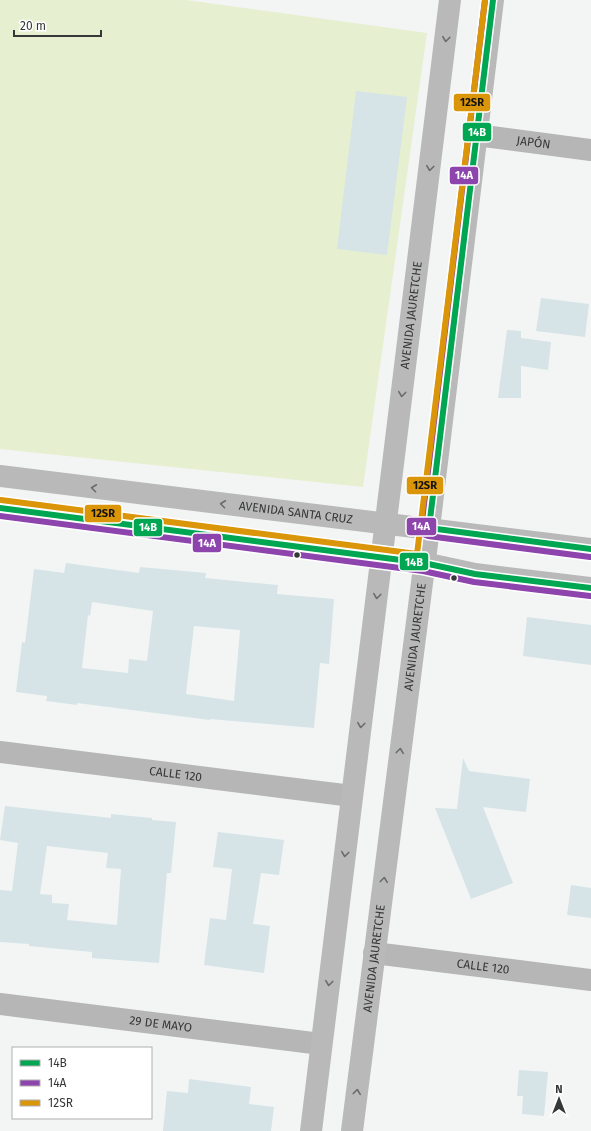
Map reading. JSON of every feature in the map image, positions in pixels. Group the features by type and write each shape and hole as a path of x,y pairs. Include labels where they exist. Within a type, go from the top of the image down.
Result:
{"main road":[{"name":"AVENIDA JAURETCHE","path":"311,1131 450,0"},
{"name":"AVENIDA JAURETCHE","path":"352,1131 429,528 493,0"},
{"name":"AVENIDA SANTA CRUZ","path":"0,476 591,549"},
{"path":"0,508 381,557 424,563 475,574 591,588"}],"street":[{"name":"JAPÓN","path":"476,135 591,150"},
{"name":"CALLE 120","path":"0,752 352,796"},
{"name":"CALLE 120","path":"374,953 591,980"},
{"name":"29 DE MAYO","path":"0,1004 321,1044"}],"green space":[{"path":"0,0 186,0 427,33 363,487 0,449"}],"building":[{"path":"356,91 407,97 387,255 337,249"},
{"path":"541,298 589,304 585,337 536,331"},
{"path":"507,330 521,331 521,338 551,342 548,370 521,366 521,398 498,398"},
{"path":"66,563 139,573 140,567 206,573 205,578 278,585 277,594 334,599 329,664 320,663 314,728 210,720 77,703 77,705 46,701 47,696 16,692 22,642 25,643 34,569 64,573","holes":["92,602 153,611 147,661 129,659 128,673 82,668 88,615 90,616","194,626 240,630 234,701 186,694"]},
{"path":"527,617 591,625 591,665 523,656"},
{"path":"463,758 469,771 530,779 526,812 483,807 513,883 471,899 435,808 457,809"},
{"path":"5,806 111,818 111,814 176,822 171,873 167,873 159,963 92,958 92,952 0,942 0,890 12,891 18,843 0,840","holes":["47,846 108,853 106,868 121,869 117,925 67,920 69,904 52,903 52,895 40,894"]},
{"path":"218,832 284,840 279,875 261,873 253,924 270,926 264,973 204,965 210,918 226,920 232,869 213,867"},
{"path":"571,885 591,888 591,918 567,915"},
{"path":"519,1070 548,1072 544,1116 522,1114 523,1096 517,1096"},
{"path":"189,1079 251,1087 249,1104 274,1107 271,1131 163,1131 167,1091 188,1093"}],"transit line":[{"name":"14A","path":"485,0 421,529 423,534 428,536 590,557"},
{"name":"12SR","path":"1,500 417,554 485,0"},
{"name":"14B","path":"429,528 493,0"},
{"name":"14B","path":"0,508 424,563 475,574 591,588"},
{"name":"14A","path":"0,516 423,571 474,582 590,596"},
{"name":"14B","path":"429,528 591,549"}]}
